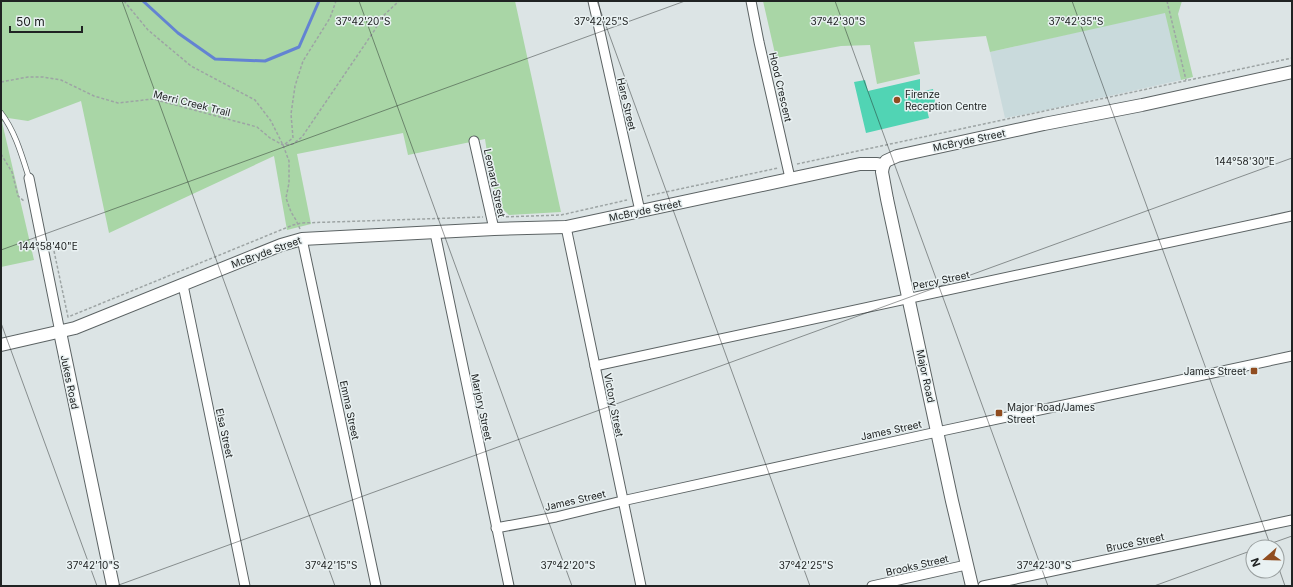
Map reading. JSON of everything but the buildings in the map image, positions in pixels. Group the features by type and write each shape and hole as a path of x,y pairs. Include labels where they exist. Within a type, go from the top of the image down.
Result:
{"street":[{"name":"Hare Street","path":"593,1 640,211"},
{"name":"Hood Crescent","path":"751,1 790,178"},
{"name":"McBryde Street","path":"1,345 84,325 281,244 302,238 435,233 494,229 566,228 790,178 860,164 877,164 883,166 888,159 897,156 1292,72"},
{"name":"Leonard Street","path":"474,141 494,229"},
{"name":"Major Road","path":"883,166 882,172 908,298 966,565 972,586"},
{"name":"Jukes Road","path":"29,178 113,586"},
{"name":"Percy Street","path":"595,366 1292,216"},
{"name":"Victory Street","path":"566,228 641,586"},
{"name":"Marjory Street","path":"435,233 509,586"},
{"name":"Emma Street","path":"302,238 376,586"},
{"name":"Elsa Street","path":"182,285 245,586"},
{"name":"James Street","path":"496,528 556,517 622,501 937,432 1292,356"},
{"name":"Bruce Street","path":"983,586 1292,520"},
{"name":"Brooks Street","path":"872,586 966,565"}],"lane":[{"path":"1,113 16,141 29,178"}],"path":[{"path":"124,1 148,30 191,66 255,100 270,121 283,145 289,161 289,183 286,198 291,212 298,224 302,238"},
{"path":"283,145 293,138 291,114 295,86 303,61 330,18 336,1"},
{"path":"283,145 293,144 302,137 383,16 399,1"},
{"path":"1167,1 1186,80"},
{"path":"54,250 68,317 298,224 560,215 1292,58"},
{"name":"Merri Creek Trail","path":"1,82 43,77 62,80 94,96 118,104 153,99 257,127 270,138 283,145"},
{"path":"1,154 12,172 18,196 21,200 34,206"}],"shaded area":[{"path":"1166,12 1181,80 1005,118 990,52"}],"green space":[{"path":"1,1 515,1 561,212 509,215 501,206 496,196 490,172 485,139 408,155 403,133 297,154 311,224 287,230 274,156 109,233 81,101 28,121 8,118 2,122 34,260 1,267"},
{"path":"763,1 1182,1 1178,14 1193,77 1181,80 1165,13 990,52 986,36 914,42 920,74 877,84 870,45 841,46 776,58"}],"waterway":[{"path":"143,1 178,33 215,59 265,61 299,47 319,1"}],"place":[{"name":"Firenze Reception Centre","path":"897,100"},
{"name":"James Street","path":"1254,371"},
{"name":"Major Road/James Street","path":"999,413"}]}
